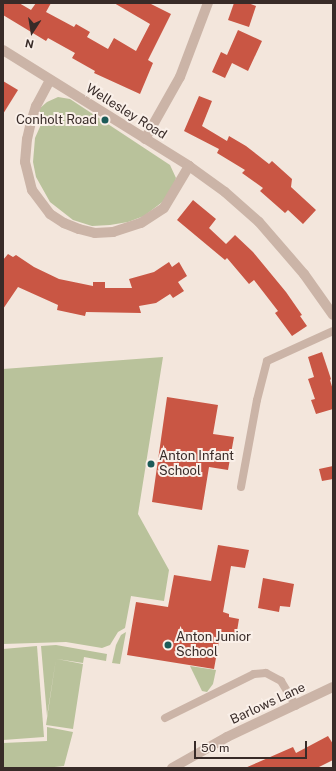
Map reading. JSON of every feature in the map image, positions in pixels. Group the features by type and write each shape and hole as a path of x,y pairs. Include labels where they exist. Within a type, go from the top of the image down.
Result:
{"street":[{"path":"145,139 180,77 208,3"},
{"name":"Wellesley Road","path":"3,50 189,166 225,192 259,222 304,274 333,316"},
{"path":"50,80 36,106 31,122 27,139 26,162 32,190 50,214 64,223 79,229 101,233 120,231 141,223 164,208 189,166"},
{"name":"Barlows Lane","path":"172,768 227,737 296,706 333,687"}],"lane":[{"path":"241,487 257,400 267,361 333,331"},
{"path":"165,718 254,674 266,673 281,681 296,706"}],"green space":[{"path":"58,97 70,99 170,165 176,178 169,197 144,216 128,222 92,226 73,220 50,202 36,177 33,162 35,138 43,120 39,109 47,102"},
{"path":"163,357 138,514 169,570 164,601 131,596 125,628 118,632 110,645 102,648 66,642 3,644 3,369"},
{"path":"126,632 120,664 112,663 116,645 121,635"},
{"path":"56,645 107,654 106,661 84,657 83,663 57,659 83,664 73,729 46,725 56,659 47,716 41,646"},
{"path":"37,646 44,737 3,740 3,649"},
{"path":"190,666 216,670 213,684 207,692 202,691"},
{"path":"47,727 73,732 64,766 45,768 3,768 3,743 47,741"}],"building":[{"path":"3,3 19,3 31,10 36,3 51,3 46,12 74,27 76,24 90,32 87,37 108,49 114,38 136,51 150,24 114,3 149,3 171,14 148,60 153,63 140,94 94,73 95,71 72,58 75,53 48,38 46,41 3,15"},
{"path":"234,3 248,3 256,6 249,27 228,20"},
{"path":"238,30 262,41 248,71 232,63 225,78 212,72 221,52 227,55"},
{"path":"3,81 18,90 3,114"},
{"path":"199,96 212,101 202,126 227,141 229,136 246,146 269,164 272,161 292,179 291,187 316,210 303,224 288,210 285,213 260,191 263,188 242,173 245,170 217,153 219,149 184,131"},
{"path":"193,200 216,219 209,228 226,244 235,235 253,252 286,292 302,315 300,316 307,326 292,336 275,313 278,311 254,280 249,284 227,258 225,260 177,220"},
{"path":"8,254 13,257 16,255 34,267 59,279 93,286 93,282 105,282 105,288 132,288 129,279 154,272 169,262 172,267 179,262 187,276 178,282 184,291 173,298 170,294 156,303 139,306 141,313 86,312 85,316 57,310 58,305 18,287 3,309 3,260"},
{"path":"322,352 331,379 333,390 333,409 316,414 311,400 315,399 308,379 314,377 308,357"},
{"path":"167,397 218,405 213,434 234,437 228,470 209,467 202,510 152,502"},
{"path":"333,466 333,479 322,481 319,469"},
{"path":"218,545 249,550 245,568 231,566 223,612 229,614 229,617 239,619 235,643 219,641 214,669 127,655 136,602 168,607 174,575 211,581"},
{"path":"263,578 294,584 290,607 280,606 279,612 258,608"},
{"path":"328,736 333,744 333,760 317,768 245,768 293,747 296,753"}],"place":[{"name":"Conholt Road","path":"105,120"},
{"name":"Anton Infant School","path":"151,464"},
{"name":"Anton Junior School","path":"168,645"}]}
